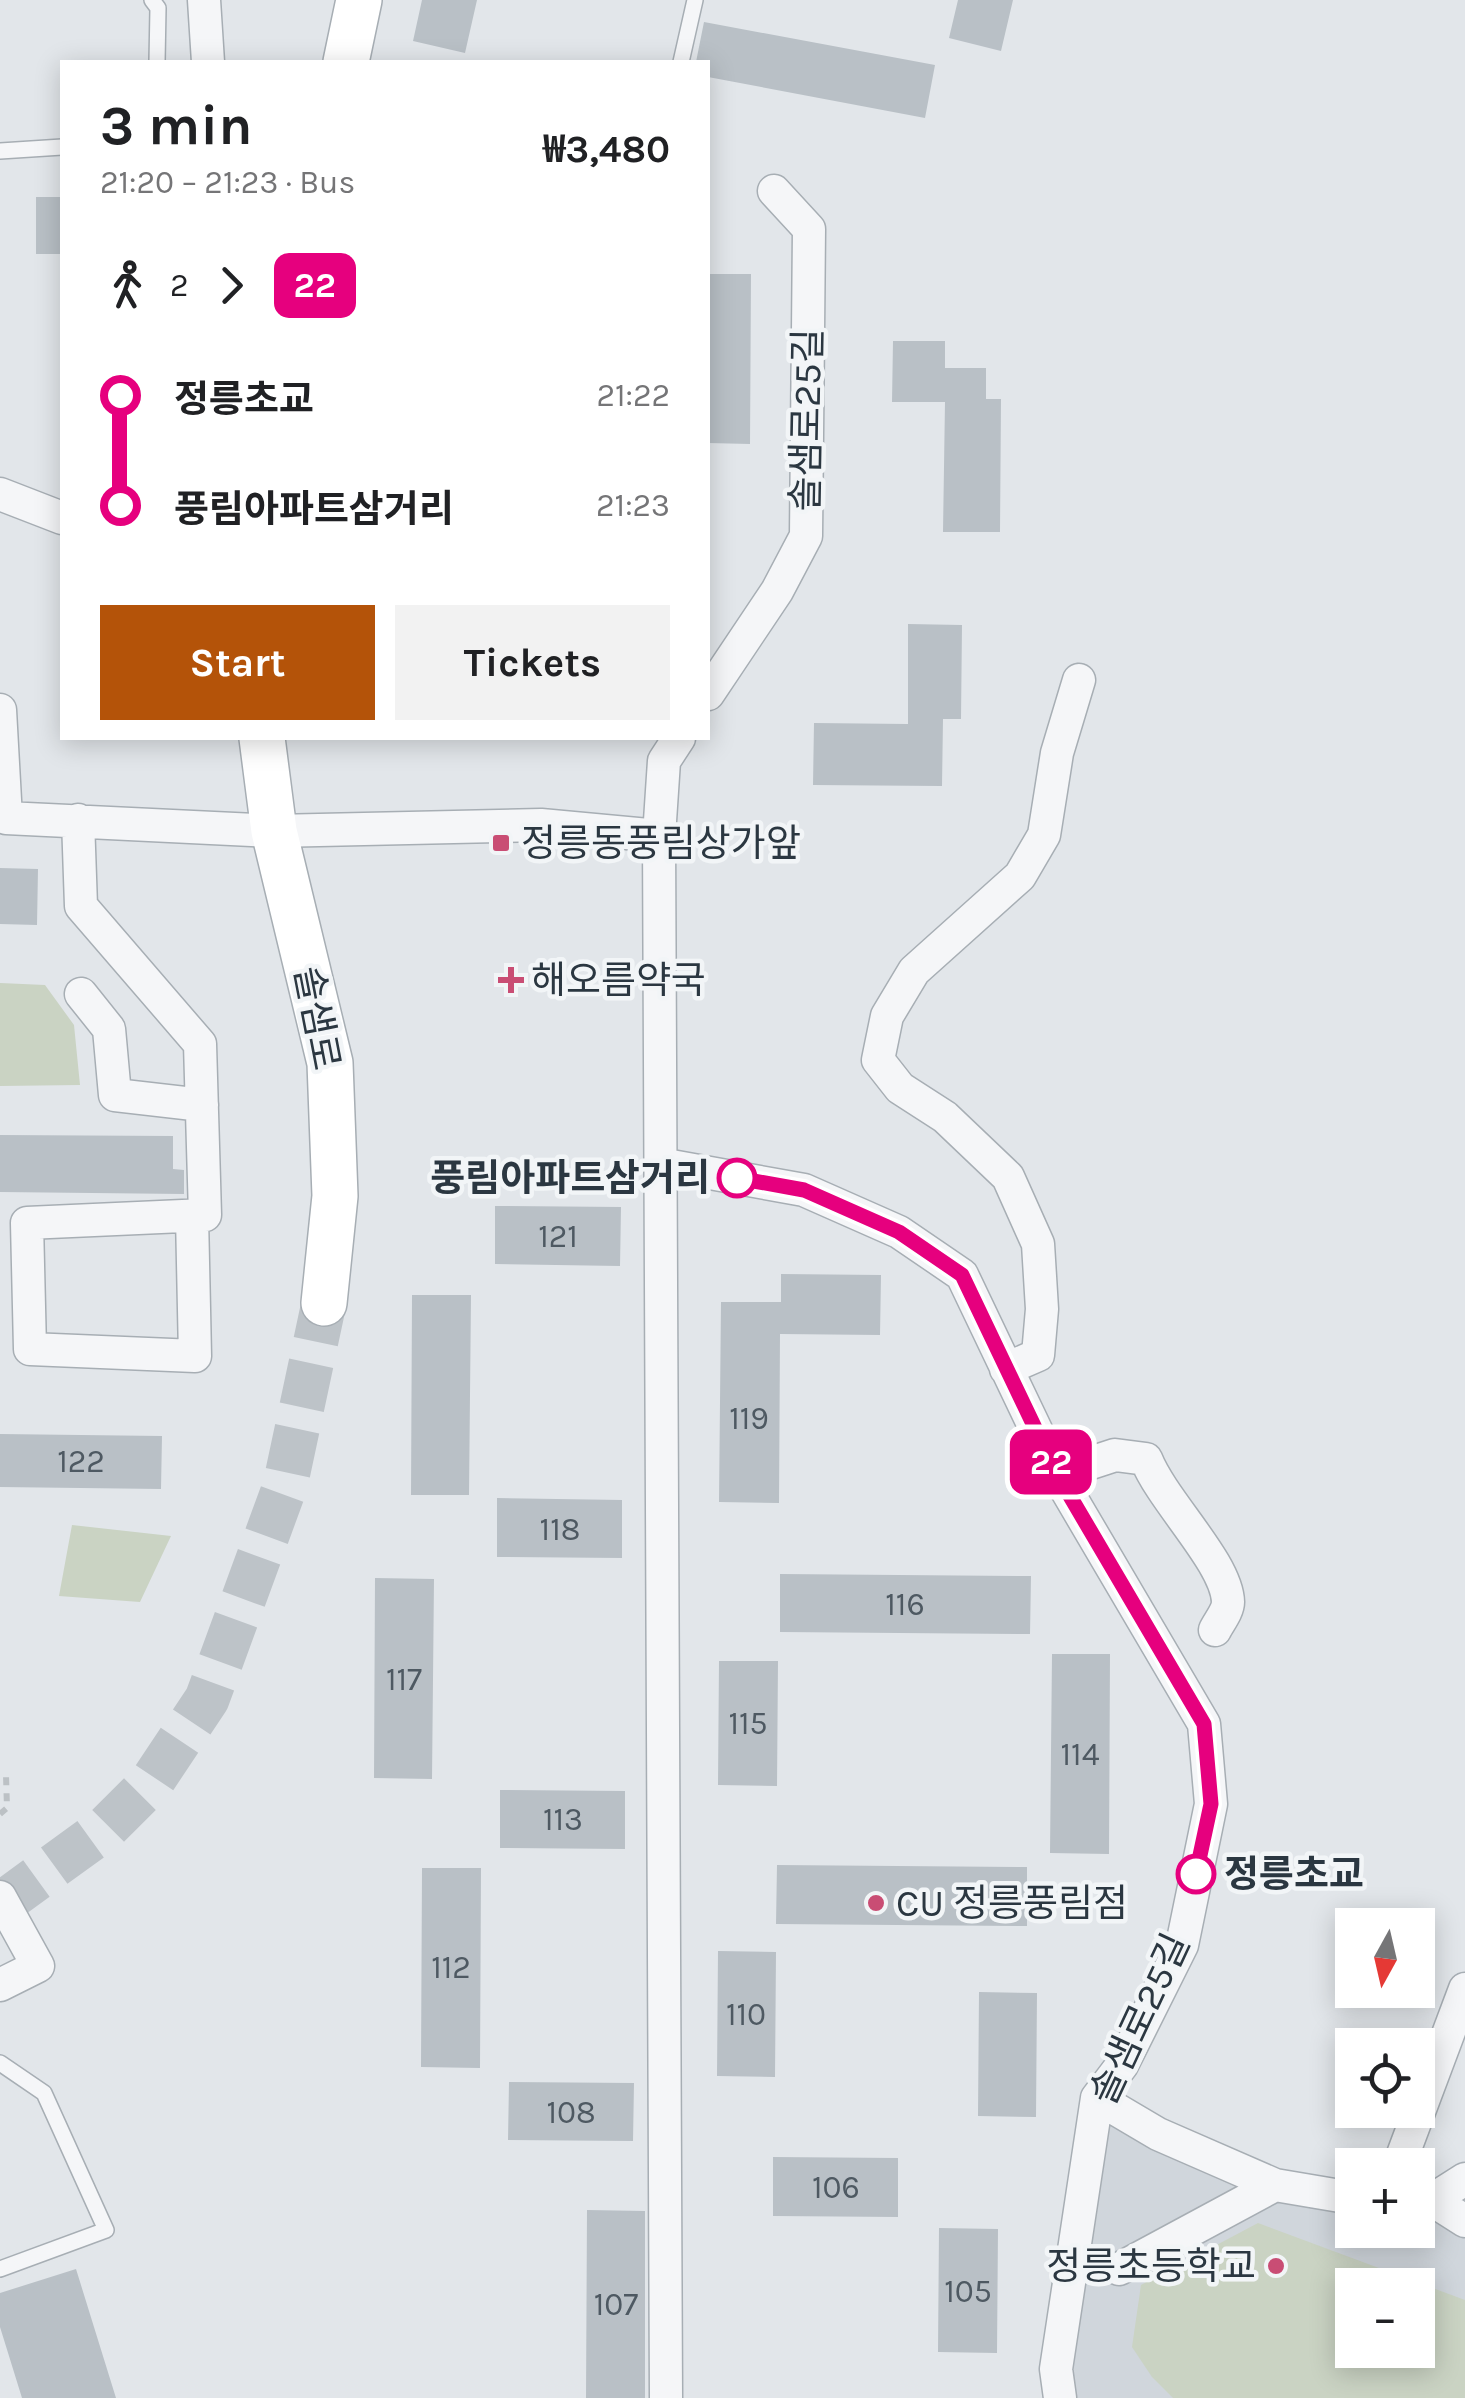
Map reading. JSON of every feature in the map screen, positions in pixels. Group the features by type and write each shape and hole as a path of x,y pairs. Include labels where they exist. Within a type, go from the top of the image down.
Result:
{"main road":[{"path":"346,60 360,0"},
{"name":"솔샘로","path":"262,740 274,831 330,1063 335,1196 324,1302"}],"street":[{"path":"204,0 208,60"},
{"name":"솔샘로25길","path":"710,691 776,591 806,536 809,229 774,191"},
{"path":"0,494 60,517"},
{"path":"1006,1370 1038,1355 1042,1309 1038,1244 1008,1177 945,1117 900,1088 878,1060 887,1016 914,972 1020,876 1044,835 1057,752 1079,680"},
{"path":"1,731 6,818 274,831 541,825 659,836"},
{"path":"666,2398 659,836 664,761 678,740"},
{"path":"78,820 81,906 200,1044 205,1215 26,1223 30,1349 195,1356 192,1216"},
{"path":"81,994 109,1029 115,1095 202,1106"},
{"name":"솔샘로25길","path":"660,1164 804,1190 899,1232 962,1275 1057,1474 1204,1724 1211,1804 1182,1945 1122,2065 1097,2098 1056,2368 1060,2398"},
{"path":"1057,1474 1116,1454 1146,1459 1156,1483 1221,1573 1228,1604 1215,1630"},
{"path":"0,1897 38,1966 0,1985"},
{"path":"1405,2148 1465,1990"},
{"path":"1097,2098 1158,2134 1275,2184 1335,2195"},
{"path":"1435,2194 1465,2179"},
{"path":"1118,2269 1275,2184"},
{"path":"1435,2206 1465,2221"}],"lane":[{"path":"152,0 158,8 156,60"},
{"path":"681,60 696,0"},
{"path":"0,151 60,146"},
{"path":"0,2063 44,2094 106,2230 0,2269"}],"path":[{"path":"0,1814 6,1808 6,1775"}],"shaded area":[{"name":"정릉초등학교","path":"1105,2116 1335,2193 1335,2248 1435,2248 1435,2208 1465,2221 1465,2398 1071,2398 1068,2365"}],"green space":[{"path":"0,983 45,985 74,1025 80,1085 0,1086"},
{"path":"72,1525 171,1536 140,1602 59,1596"},
{"path":"1258,2223 1379,2268 1335,2268 1335,2368 1435,2368 1435,2289 1465,2300 1465,2398 1173,2398 1152,2377 1132,2347 1141,2285"}],"building":[{"path":"422,0 477,0 465,53 413,41"},
{"path":"958,0 1013,0 1001,51 949,38"},
{"path":"704,22 935,65 925,118 710,77 710,60 696,60"},
{"path":"36,197 60,197 60,254 36,254"},
{"path":"710,274 751,274 750,444 710,443"},
{"path":"893,341 945,341 945,368 986,368 986,399 1001,399 1000,532 943,532 945,402 892,402"},
{"path":"908,624 962,625 961,719 943,719 942,786 813,785 814,723 908,724"},
{"path":"0,868 38,869 37,925 0,924"},
{"path":"0,1135 173,1136 173,1169 184,1170 184,1194 0,1192"},
{"path":"495,1206 621,1207 620,1266 495,1264"},
{"path":"781,1274 881,1275 880,1335 780,1334 779,1503 719,1502 721,1302 781,1302"},
{"path":"412,1295 471,1295 469,1495 411,1495"},
{"path":"0,1434 162,1436 161,1489 0,1487"},
{"path":"497,1498 622,1500 622,1558 497,1557"},
{"path":"780,1574 1031,1576 1030,1634 780,1632"},
{"path":"375,1578 434,1579 432,1779 374,1778"},
{"path":"1052,1654 1110,1654 1109,1854 1050,1853"},
{"path":"719,1661 778,1661 777,1786 718,1785"},
{"path":"500,1790 625,1791 625,1849 500,1848"},
{"path":"777,1865 1027,1867 1027,1926 776,1924"},
{"path":"422,1868 481,1868 480,2068 421,2067"},
{"path":"718,1951 776,1952 775,2077 717,2076"},
{"path":"979,1992 1037,1993 1036,2117 978,2116"},
{"path":"509,2082 634,2083 633,2141 508,2140"},
{"path":"773,2157 898,2158 898,2217 773,2216"},
{"path":"587,2210 645,2211 645,2398 586,2398"},
{"path":"939,2228 998,2229 997,2353 938,2352"},
{"path":"76,2269 116,2398 22,2398 0,2327 0,2293"}],"tunnel":[{"path":"0,1905 106,1828 151,1783 207,1699 285,1486 324,1303"}],"bus line":[{"name":"22","path":"737,1178 804,1190 899,1232 962,1275 1057,1474 1204,1724 1211,1804 1196,1874"}],"place":[{"name":"정릉동풍림상가앞","path":"501,843"},
{"name":"해오름약국","path":"511,980"},
{"name":"풍림아파트삼거리","path":"737,1178"},
{"name":"정릉초교","path":"1196,1874"},
{"name":"CU 정릉풍림점","path":"876,1903"},
{"name":"정릉초등학교","path":"1276,2266"}]}
